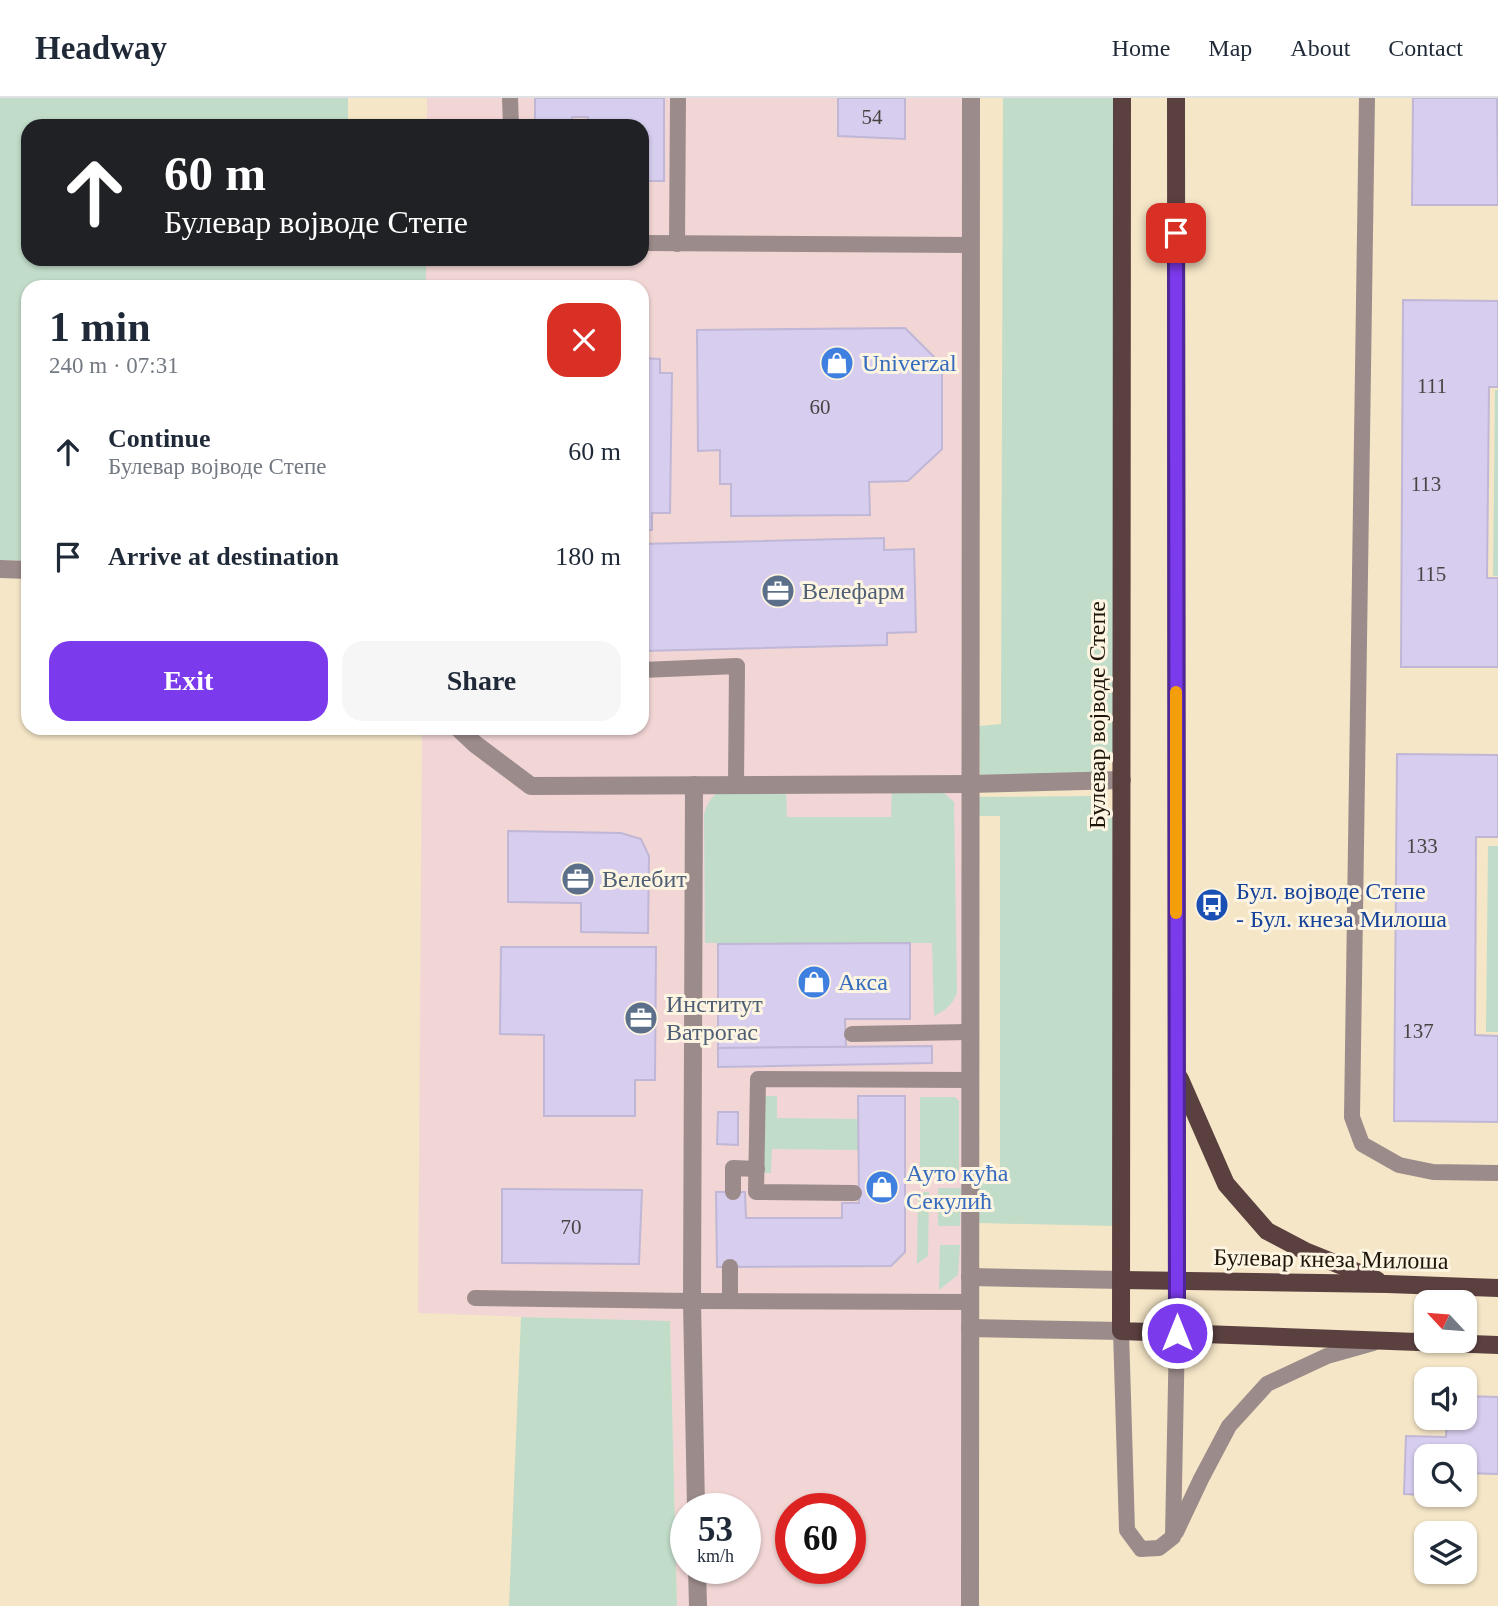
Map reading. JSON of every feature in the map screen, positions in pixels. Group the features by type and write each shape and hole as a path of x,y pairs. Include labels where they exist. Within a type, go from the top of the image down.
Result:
{"main road":[{"name":"Булевар војводе Степе","path":"1121,1331 1122,98"},
{"path":"1176,98 1177,1333"},
{"path":"1177,1072 1226,1184 1267,1231 1305,1251 1387,1284"},
{"name":"Булевар кнеза Милоша","path":"1122,1280 1498,1288"},
{"path":"1121,1331 1498,1345"}],"street":[{"path":"970,1606 971,98"},
{"path":"0,569 21,570"},
{"path":"465,735 531,786 970,784 1122,780"},
{"path":"694,785 692,1301 696,1493"},
{"path":"970,1277 1122,1280"},
{"path":"970,1328 1121,1331"},
{"path":"697,1584 698,1606"}],"lane":[{"path":"510,98 511,119"},
{"path":"677,244 678,98"},
{"path":"1367,98 1352,1117 1362,1144 1399,1165 1433,1172 1498,1173"},
{"path":"649,243 971,245"},
{"path":"649,670 737,666 736,785"},
{"path":"852,1034 970,1032"},
{"path":"854,1193 756,1192 758,1079 970,1080"},
{"path":"733,1192 733,1168 757,1169"},
{"path":"730,1267 730,1301"},
{"path":"475,1298 970,1302"},
{"path":"1121,1331 1126,1530 1140,1549 1159,1548 1173,1537 1229,1426 1267,1384 1327,1356 1383,1341"},
{"path":"1173,1537 1177,1333"}],"shaded area":[{"path":"427,98 962,98 962,1606 677,1606 676,1584 761,1584 761,1493 674,1493 670,1322 418,1313 422,735 649,735 649,280 426,280 426,266 649,266 649,119 427,119"}],"green space":[{"path":"0,98 348,98 348,119 21,119 21,266 426,266 426,280 21,280 21,561 0,560"},
{"path":"1003,98 1114,98 1115,750 1107,765 1096,773 980,775 979,726 1001,724"},
{"path":"1495,390 1498,390 1498,576 1493,576"},
{"path":"892,789 942,791 954,802 957,993 945,1010 934,1016 932,943 705,943 704,814 716,794 732,790 786,790 787,817 891,817"},
{"path":"1091,796 1103,802 1114,815 1115,1226 978,1223 978,1173 1000,1173 1000,816 977,816 978,797"},
{"path":"1488,846 1498,846 1498,1032 1486,1032"},
{"path":"764,1096 777,1096 777,1118 858,1119 858,1150 772,1149 771,1173 763,1173"},
{"path":"920,1097 955,1097 959,1101 959,1171 920,1171"},
{"path":"938,1188 961,1188 960,1226 938,1226"},
{"path":"918,1192 929,1192 928,1256 917,1264"},
{"path":"940,1245 960,1245 958,1275 939,1290"},
{"path":"521,1317 670,1321 674,1493 670,1493 670,1584 676,1584 677,1606 509,1606"}],"building":[{"path":"535,98 664,98 664,181 649,181 649,119 535,119"},
{"path":"838,98 905,98 905,139 838,136"},
{"path":"1413,98 1497,98 1498,205 1412,205"},
{"path":"1403,300 1498,301 1498,387 1489,387 1487,578 1498,578 1498,667 1401,667"},
{"path":"905,328 942,365 942,449 908,481 869,482 870,515 731,516 731,484 720,484 720,450 698,451 697,330"},
{"path":"649,358 660,359 660,373 672,373 670,513 652,513 652,530 649,530"},
{"name":"Велефарм","path":"884,538 884,550 914,549 916,632 887,633 887,645 649,651 649,544"},
{"path":"1397,754 1498,755 1498,837 1476,837 1475,1035 1498,1036 1498,1122 1394,1121"},
{"name":"Велебит","path":"508,831 621,833 641,839 649,856 648,933 581,932 581,903 508,902"},
{"name":"Акса","path":"910,943 910,1019 845,1019 846,1047 718,1048 718,944"},
{"path":"501,947 656,947 655,1080 635,1080 635,1116 544,1116 544,1035 500,1034"},
{"path":"932,1046 932,1063 718,1067 718,1048"},
{"name":"Ауто кућа Секулић","path":"858,1096 905,1096 905,1252 891,1266 717,1267 716,1192 745,1192 746,1218 842,1218 842,1203 859,1203"},
{"path":"718,1112 738,1112 738,1145 717,1144"},
{"path":"502,1189 642,1190 639,1264 502,1263"},
{"path":"1477,1396 1498,1397 1498,1474 1477,1473 1477,1444 1414,1444 1414,1494 1404,1494 1406,1436 1446,1437 1446,1430 1477,1430"}],"slow traffic":[{"path":"1176,692 1176,913"}],"place":[{"name":"Univerzal","path":"837,363"},
{"name":"Велефарм","path":"778,591"},
{"name":"Велебит","path":"578,879"},
{"name":"Бул. војводе Степе - Бул. кнеза Милоша","path":"1212,905"},
{"name":"Акса","path":"814,982"},
{"name":"Институт Ватрогас","path":"641,1018"},
{"name":"Ауто кућа Секулић","path":"882,1187"}],"route":[{"path":"1176,233 1177,1333"}]}
